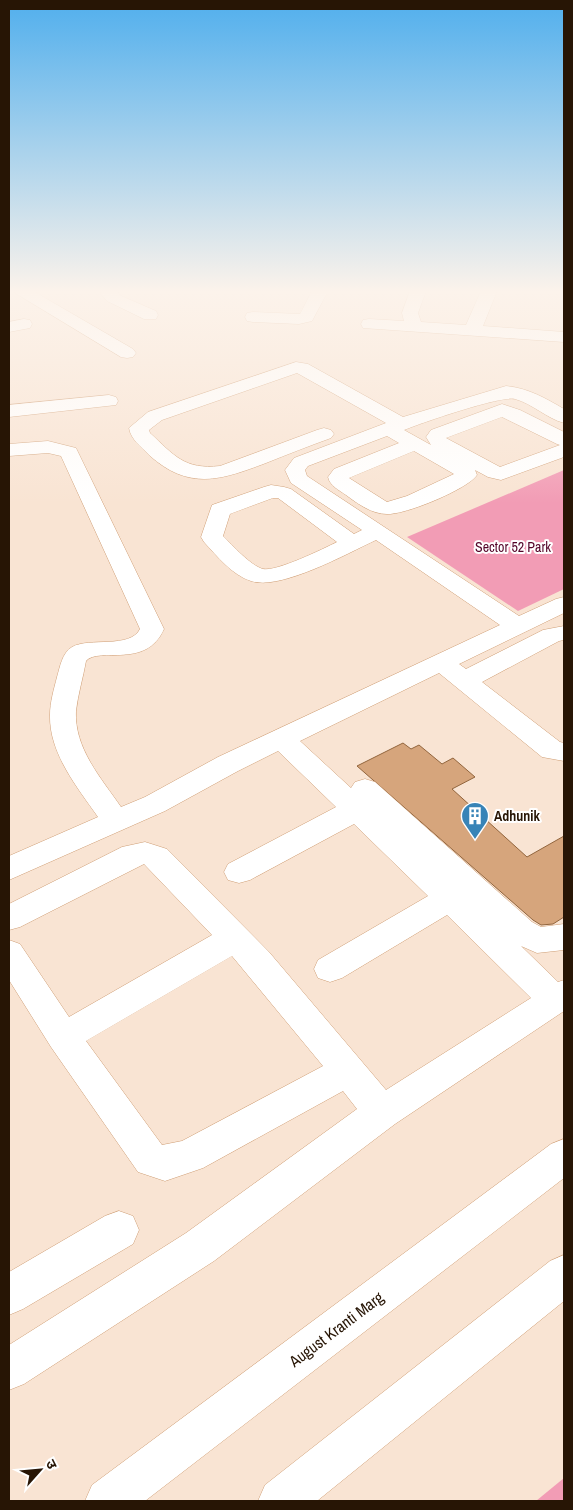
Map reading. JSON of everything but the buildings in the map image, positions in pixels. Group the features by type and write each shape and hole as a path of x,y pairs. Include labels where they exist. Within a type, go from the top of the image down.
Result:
{"street":[{"path":"387,425 346,425 223,472 206,475 192,474 177,467 140,436 139,428 155,416 296,367 302,368 387,425 415,444 466,472 467,476 392,509 383,508 339,481 338,478 341,473 415,444"},
{"path":"518,627 378,531 298,480 294,470 301,462 387,425 506,392 517,393 536,400 564,417"},
{"path":"9,411 109,402"},
{"path":"564,440 502,410 438,434 436,437 439,442 495,473 501,474 564,450"},
{"path":"9,450 51,447 63,448 69,452 152,629 150,636 143,643 88,650 80,653 74,660 63,714 65,735 72,755 115,821"},
{"path":"352,542 284,493 271,491 220,510 212,537 234,560 260,576 278,573 352,542 378,531"},
{"path":"9,870 155,804 228,764 564,604"},
{"path":"463,681 552,635 564,633"},
{"path":"441,662 552,750 564,752"},
{"path":"281,739 361,799 521,931 537,940 564,937"},
{"path":"239,872 361,799"},
{"path":"9,1368 200,1247 382,1112 559,997 450,898 361,799"},
{"path":"9,918 125,859 145,853 156,857 257,961 382,1112"},
{"path":"330,969 450,898"},
{"path":"63,1037 235,938"},
{"path":"9,953 63,1037 151,1160 165,1164 190,1156 348,1070"},
{"name":"August Kranti Marg","path":"108,1501 564,1157"},
{"path":"9,1294 118,1230"},
{"path":"281,1501 564,1275"}],"green space":[{"name":"Sector 52 Park","path":"564,470 564,589 518,611 407,537"},
{"path":"564,1478 564,1501 536,1501"}],"place":[{"name":"Adhunik","path":"475,840"}]}
